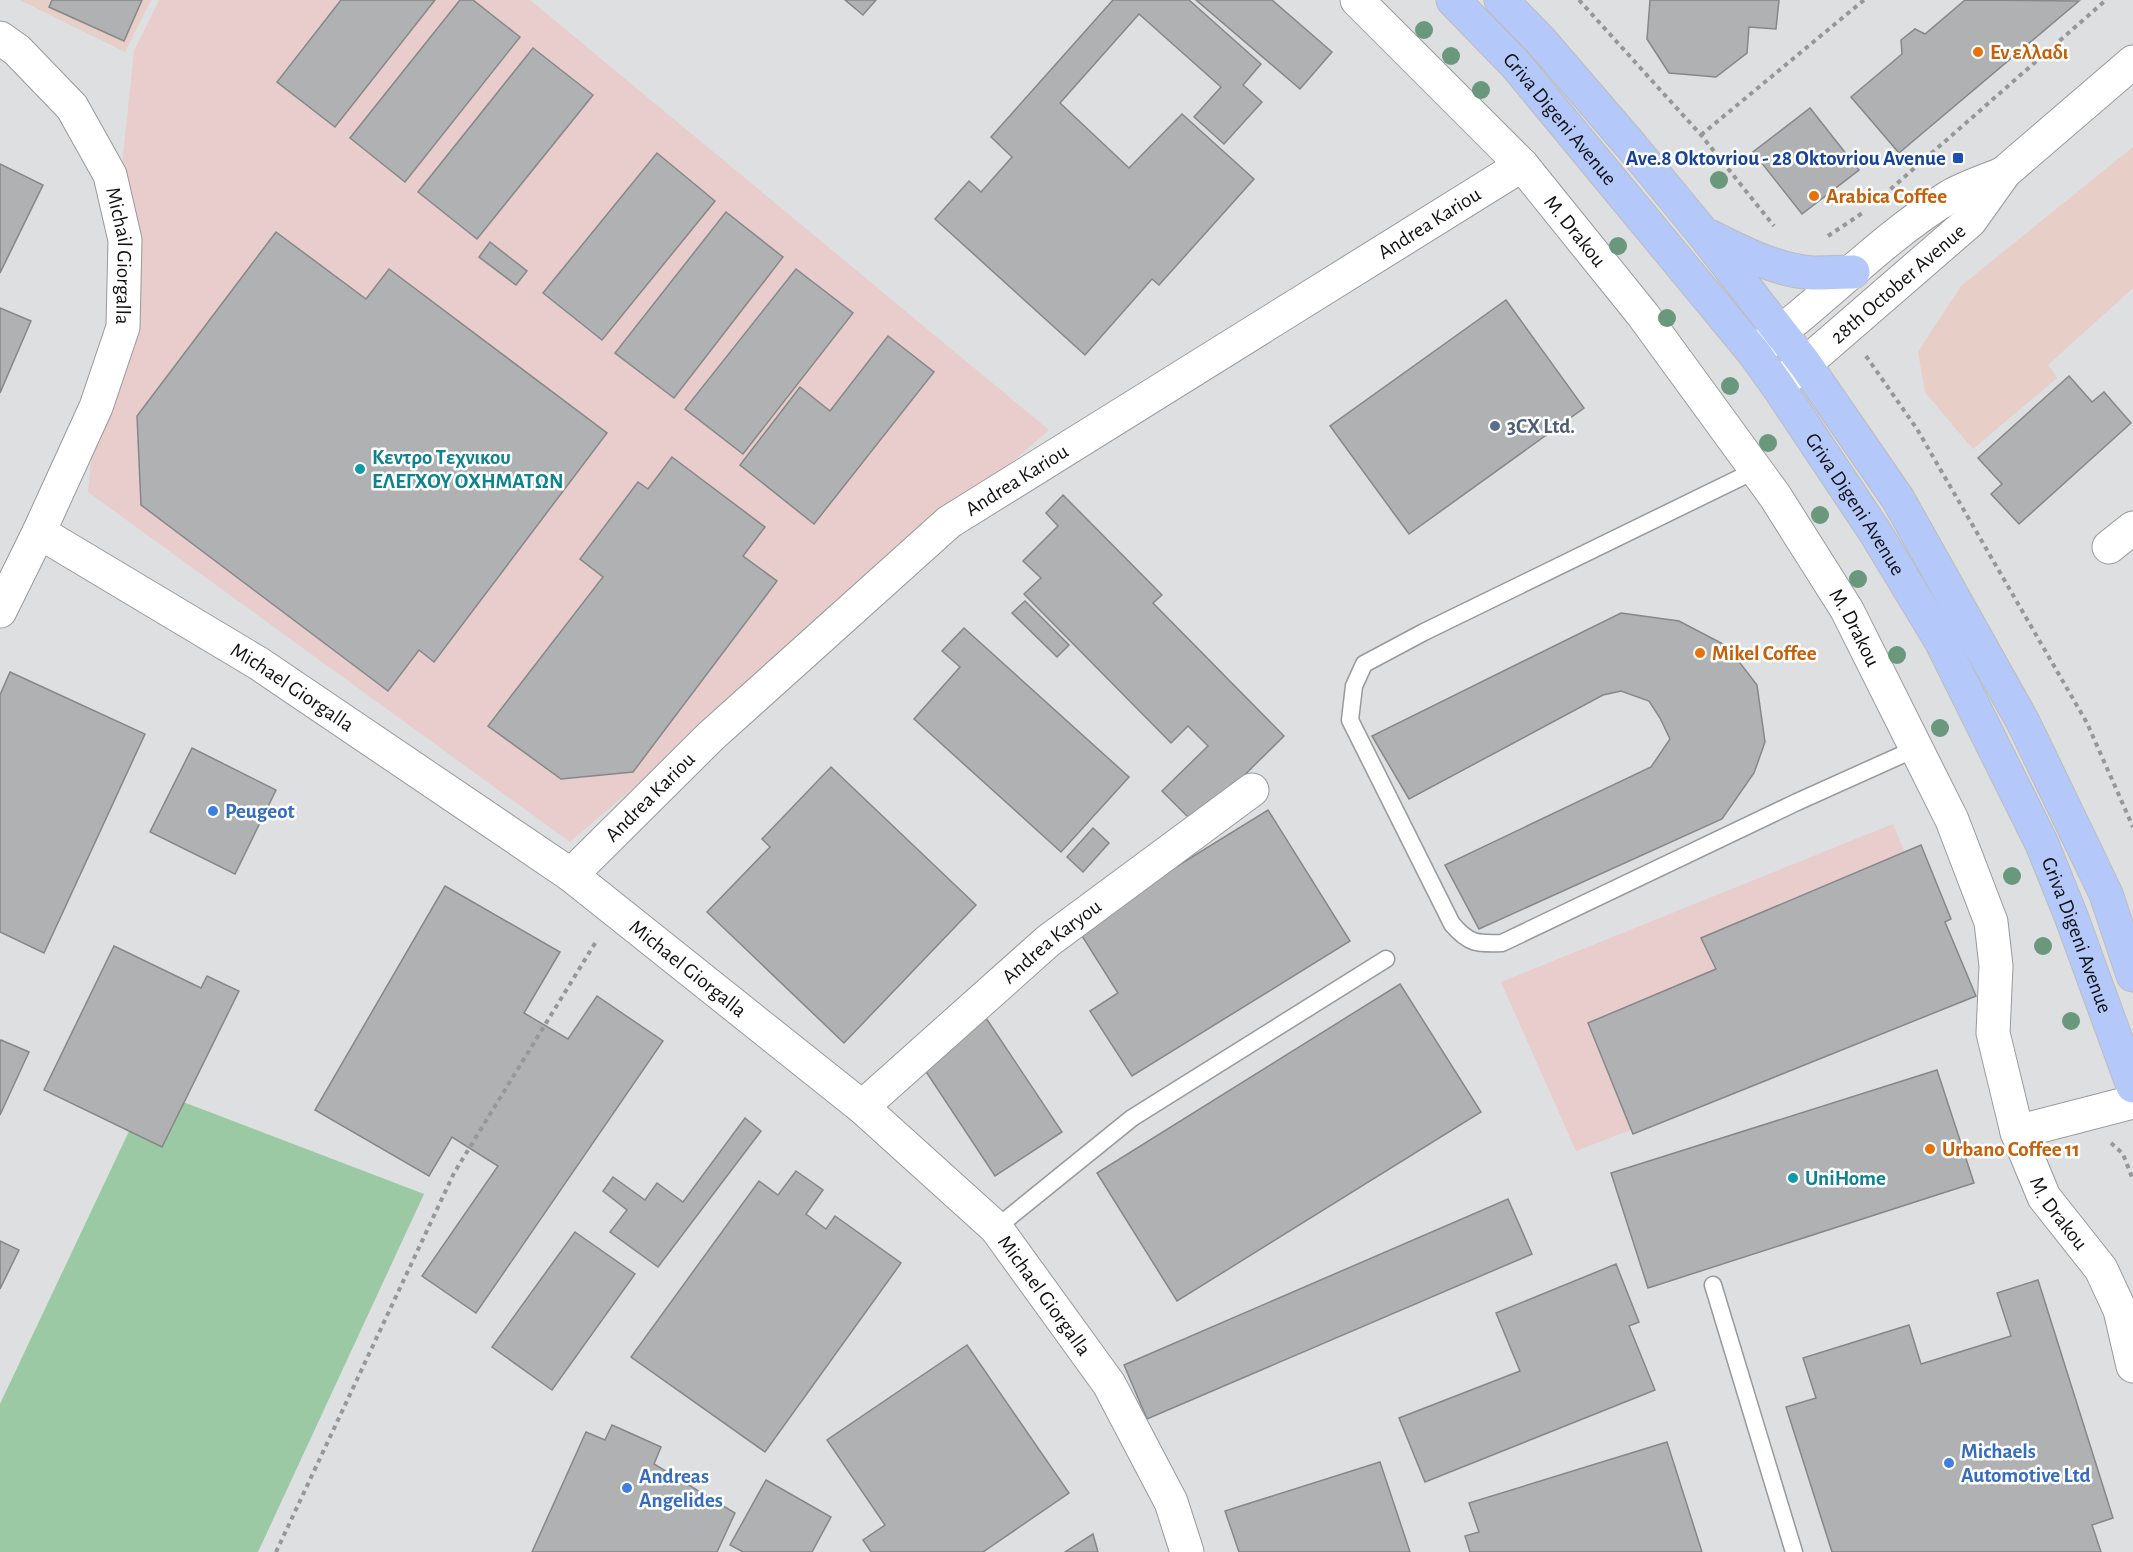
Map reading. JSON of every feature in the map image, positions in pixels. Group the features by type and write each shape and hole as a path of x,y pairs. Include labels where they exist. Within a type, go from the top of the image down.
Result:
{"main road":[{"name":"Griva Digeni Avenue","path":"1453,0 1516,65 1754,353 1875,532 1941,641 2042,844 2072,916 2133,1086"},
{"name":"Griva Digeni Avenue","path":"1501,0 1541,41 1702,232 1805,364 1898,499 2023,722 2106,894 2133,975"},
{"path":"1702,232 1747,255 1781,266 1812,273 1853,272"}],"street":[{"name":"M. Drakou","path":"1357,0 1522,165 1643,315 1775,496 1847,610 1952,820 1991,922 1996,966 1993,1033 2017,1131 2044,1197 2101,1269 2121,1310 2133,1366"},
{"name":"Michail Giorgalla","path":"0,38 17,50 72,107 110,175 125,240 123,327 96,407 39,532 0,610"},
{"name":"28th October Avenue","path":"1777,384 1805,364 1970,221 2005,172 2133,62"},
{"name":"Andrea Kariou","path":"571,875 711,736 949,522 1522,165"},
{"name":"28th October Avenue","path":"1754,353 1781,333 1894,237 1950,196 2005,172"},
{"name":"Michael Giorgalla","path":"39,532 258,663 571,875 862,1107 996,1228 1109,1384 1171,1502 1187,1552"},
{"name":"Andrea Karyou","path":"862,1107 1048,941 1252,790"},
{"path":"2106,894 2121,904 2133,920"},
{"path":"2017,1131 2133,1102"}],"lane":[{"path":"1756,470 1424,632 1364,664 1354,686 1350,720 1452,924 1462,936 1478,944 1502,944 1797,802 1917,748"},
{"path":"996,1228 1132,1118 1386,959"},
{"path":"1713,1285 1794,1552"}],"path":[{"path":"1579,0 1701,135 1779,233"},
{"path":"1701,135 1864,0"},
{"path":"1876,202 2106,0"},
{"path":"1820,241 1868,210"},
{"path":"1847,328 1917,429 2087,723 2133,827"},
{"path":"276,1552 454,1173 615,910"},
{"path":"2104,1136 2123,1154 2133,1180"}],"shaded area":[{"path":"20,0 151,0 125,52"},
{"path":"159,0 530,0 1049,430 570,842 88,492 134,51"},
{"path":"2133,147 2133,288 2048,365 2057,378 1973,449 1925,392 1918,352 1961,286"},
{"path":"1893,824 1966,1001 1576,1151 1501,982"}],"green space":[{"path":"149,1089 424,1194 258,1552 0,1552 0,1404"}],"building":[{"path":"52,0 142,0 124,41 49,7"},
{"path":"341,0 435,0 335,127 277,82"},
{"path":"460,0 473,0 520,37 405,182 350,138"},
{"path":"845,0 876,0 863,15"},
{"path":"1113,0 1189,0 1261,64 1243,85 1262,102 1224,144 1194,117 1221,87 1139,14 1060,103 1129,168 1182,114 1254,179 1159,285 1152,279 1085,355 935,219 969,181 981,192 1012,157 991,137"},
{"path":"1196,0 1272,0 1332,52 1300,89"},
{"path":"1650,0 1779,0 1776,29 1749,27 1747,53 1716,77 1669,73 1647,39"},
{"path":"1965,0 2079,1 1899,153 1851,97 1902,54 1901,40 1915,29 1925,34"},
{"path":"533,48 593,95 477,239 418,192"},
{"path":"1810,108 1859,170 1802,214 1753,152"},
{"path":"657,153 715,201 602,340 543,293"},
{"path":"0,164 43,185 0,273"},
{"path":"726,212 783,257 674,398 615,353"},
{"name":"Κεντρο Τεχνικου ΕΛΕΓΧΟΥ ΟΧΗΜΑΤΩΝ","path":"276,232 366,299 389,269 607,433 434,662 419,650 388,691 141,505 137,416"},
{"path":"490,242 527,271 516,285 479,257"},
{"path":"796,269 853,313 743,454 685,409"},
{"path":"1506,300 1584,408 1409,534 1330,426"},
{"path":"0,308 31,321 0,393"},
{"path":"888,336 934,372 814,524 740,465 800,387 830,411"},
{"path":"2069,376 2092,402 2104,392 2131,423 2019,524 1991,494 2002,484 1978,458"},
{"path":"672,457 765,527 743,556 777,581 633,772 561,779 488,726 603,577 580,559 638,482 648,489"},
{"path":"1063,495 1162,595 1153,603 1284,736 1195,824 1162,791 1208,746 1188,726 1171,743 1024,594 1041,578 1023,561 1058,526 1046,513"},
{"path":"1025,601 1069,645 1057,657 1012,613"},
{"path":"1621,613 1679,621 1727,646 1757,685 1765,742 1754,773 1722,819 1479,929 1445,865 1651,767 1670,739 1660,718 1649,701 1621,691 1603,695 1409,799 1372,736"},
{"path":"964,628 1129,777 1061,852 914,719 960,667 942,651"},
{"path":"10,672 145,734 44,953 0,932 0,695"},
{"name":"Peugeot","path":"192,748 276,790 235,874 150,832"},
{"path":"831,767 976,905 844,1043 707,912 770,847 762,839"},
{"path":"1268,810 1350,941 1132,1076 1090,1011 1118,993 1077,928"},
{"path":"1093,828 1109,843 1083,872 1067,857"},
{"path":"1921,845 1951,919 1945,922 1976,996 1633,1134 1588,1023 1716,969 1701,938"},
{"path":"445,886 560,952 524,1013 568,1039 597,996 663,1041 476,1313 422,1276 498,1166 452,1137 429,1176 315,1110"},
{"path":"114,946 201,988 207,976 239,991 162,1147 44,1090"},
{"path":"1400,984 1481,1112 1177,1301 1097,1173"},
{"path":"986,1018 1062,1132 995,1176 919,1061"},
{"path":"1,1040 29,1052 0,1115 0,1042"},
{"name":"UniHome","path":"1937,1070 1974,1183 1648,1288 1611,1173"},
{"path":"745,1118 761,1131 658,1267 610,1232 627,1210 603,1191 613,1177 645,1200 657,1183 683,1202"},
{"path":"796,1171 823,1190 806,1214 826,1229 835,1216 901,1263 765,1452 631,1357 759,1181 778,1195"},
{"path":"1508,1199 1532,1254 1147,1419 1124,1365"},
{"path":"575,1232 635,1274 552,1390 492,1347"},
{"path":"0,1241 19,1250 0,1289"},
{"path":"1616,1264 1639,1322 1629,1326 1655,1390 1425,1482 1399,1418 1520,1371 1496,1313"},
{"name":"Michaels Automotive Ltd","path":"2038,1280 2113,1518 2092,1525 2101,1552 1832,1552 1786,1407 1816,1398 1803,1358 1909,1325 1921,1364 2011,1336 1997,1293"},
{"path":"967,1345 1069,1493 983,1552 871,1552 863,1540 885,1525 827,1440"},
{"name":"Andreas Angelides","path":"612,1425 661,1447 654,1464 735,1513 717,1552 532,1552 586,1432 605,1440"},
{"path":"1667,1442 1702,1552 1470,1552 1465,1536 1479,1532 1469,1503"},
{"path":"1380,1462 1410,1552 1239,1552 1225,1511"},
{"path":"766,1480 831,1517 812,1552 743,1552 730,1545"},
{"path":"1093,1534 1098,1552 1065,1552"}],"place":[{"name":"Εν ελλαδι","path":"1978,52"},
{"name":"Ave.8 Oktovriou - 28 Oktovriou Avenue","path":"1958,158"},
{"name":"Arabica Coffee","path":"1814,196"},
{"name":"3CX Ltd.","path":"1495,426"},
{"name":"Κεντρο Τεχνικου ΕΛΕΓΧΟΥ ΟΧΗΜΑΤΩΝ","path":"360,469"},
{"name":"Mikel Coffee","path":"1700,653"},
{"name":"Peugeot","path":"213,811"},
{"name":"Urbano Coffee 11","path":"1930,1149"},
{"name":"UniHome","path":"1793,1178"},
{"name":"Michaels Automotive Ltd","path":"1949,1463"},
{"name":"Andreas Angelides","path":"627,1488"}]}
